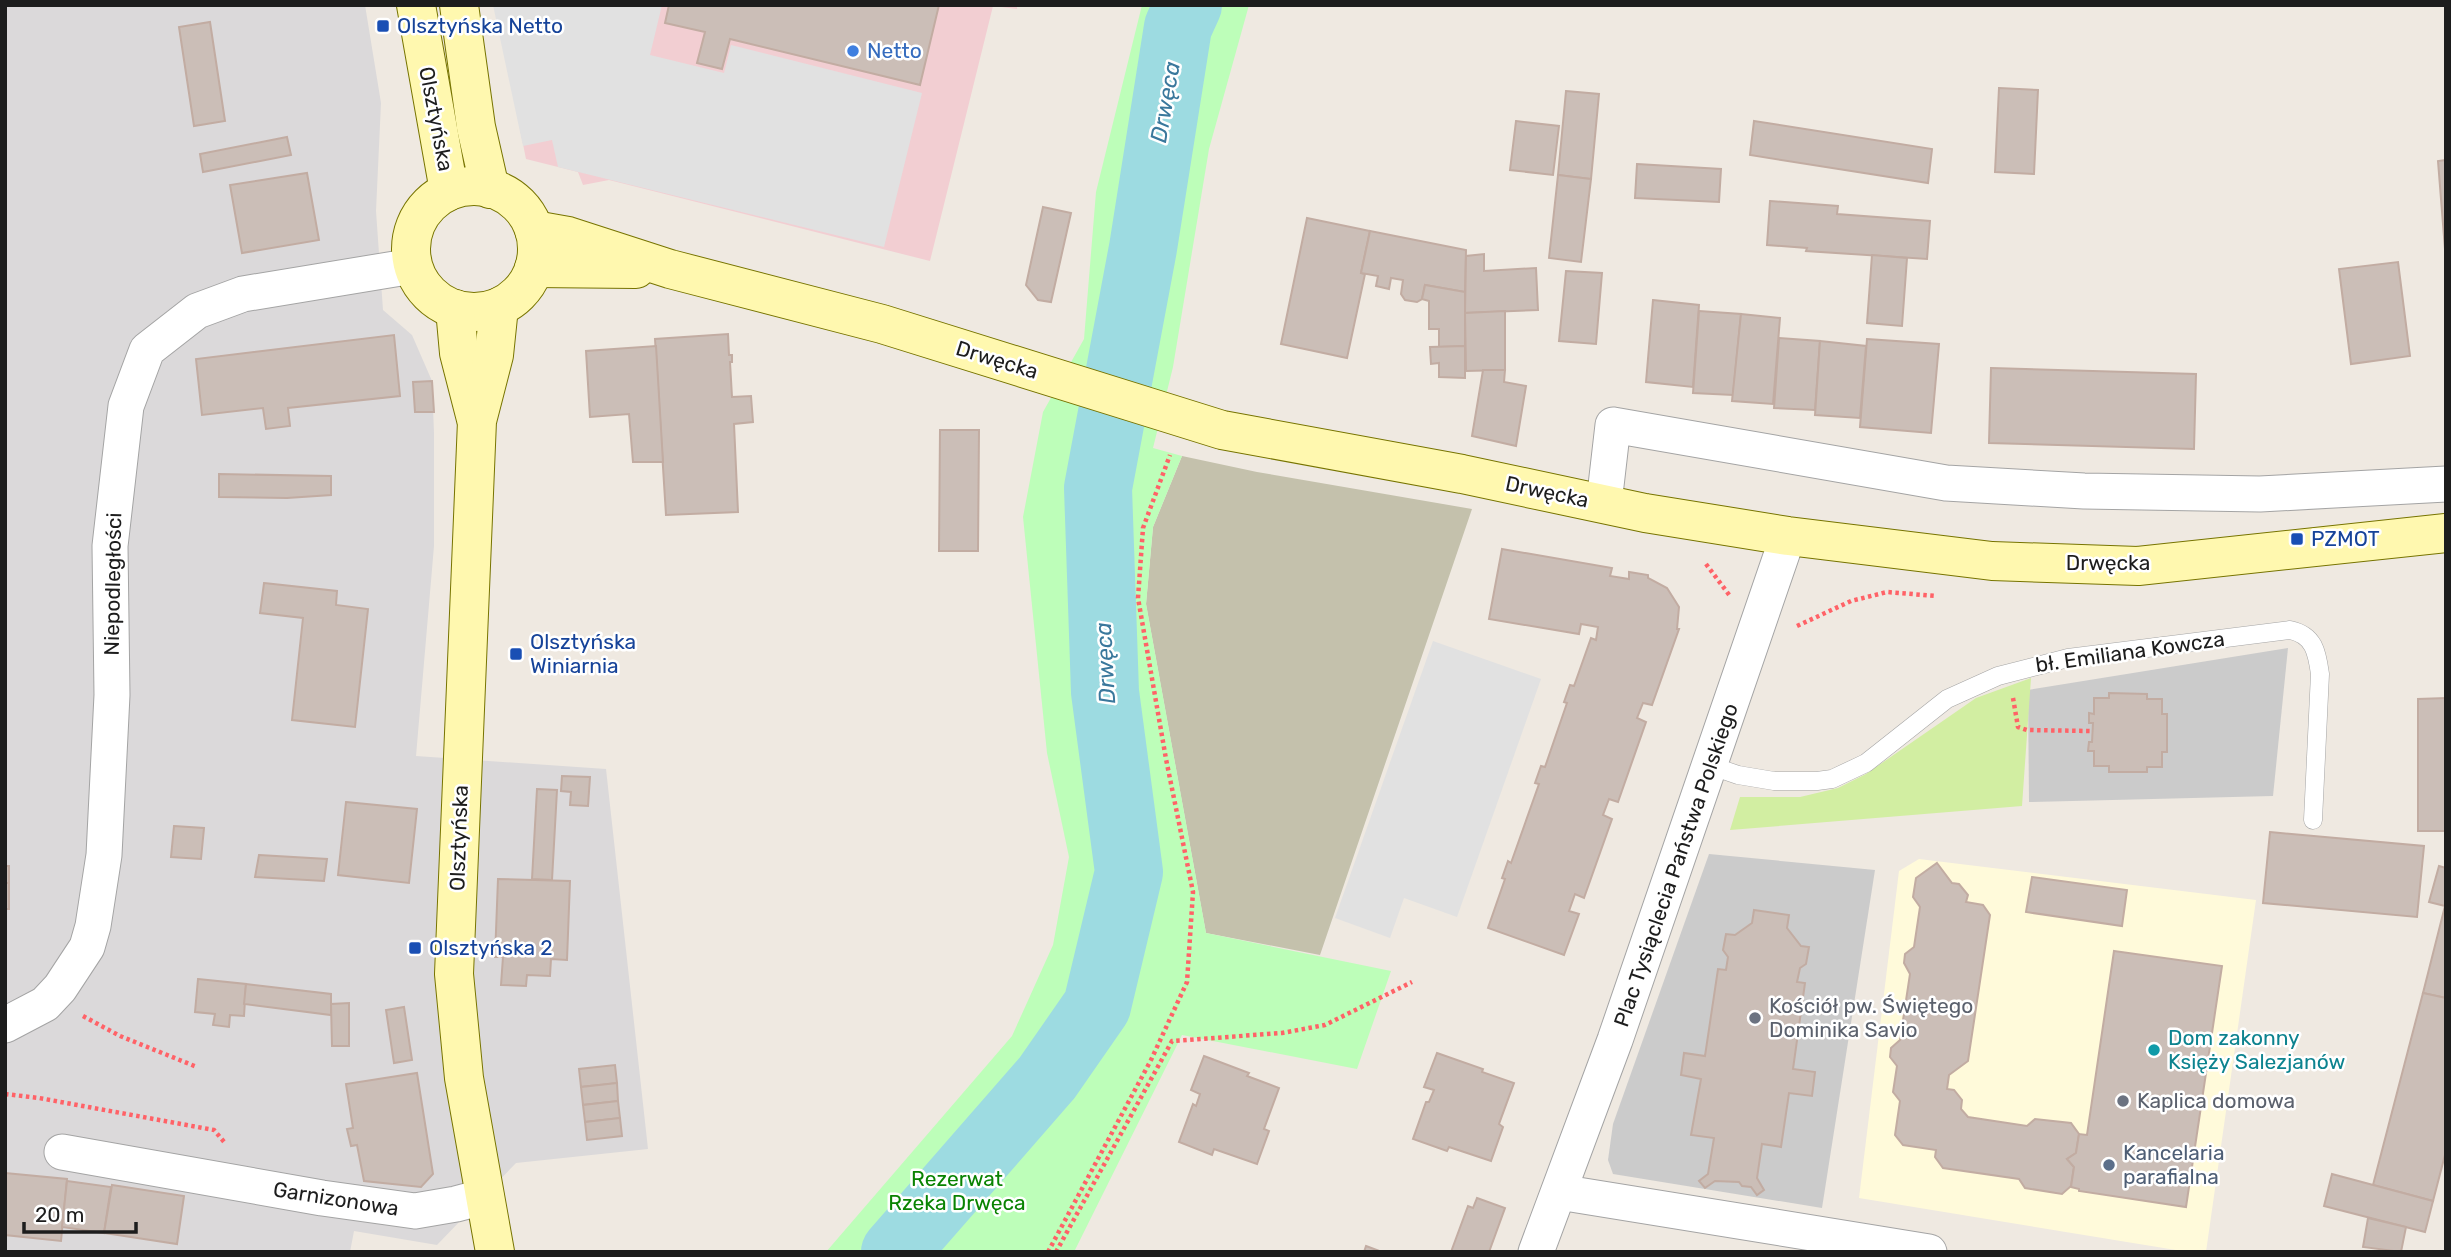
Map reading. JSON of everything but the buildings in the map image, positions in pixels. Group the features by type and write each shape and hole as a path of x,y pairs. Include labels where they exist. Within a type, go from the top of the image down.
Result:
{"street":[{"name":"Olsztyńska","path":"415,5 449,191"},
{"name":"Olsztyńska","path":"459,5 476,127 490,189"},
{"path":"466,187 490,189 502,193 528,216 534,230 537,251 534,268 526,285 514,298 499,307 482,312 455,309 432,296 421,283 413,266 412,239 421,214 449,191 466,187"},
{"name":"Drwęcka","path":"534,230 568,236 670,269 882,324 1222,430 1462,474 1645,513 1788,537 1992,561 2138,566 2446,533"},
{"name":"Niepodległości","path":"5,1025 27,1015 53,996 87,947 93,926 104,855 112,695 110,546 125,406 147,350 197,311 243,294 413,266"},
{"name":"Drwęcka","path":"534,268 670,269"},
{"name":"Olsztyńska","path":"495,1252 464,1078 454,974 477,421 494,355 499,307"},
{"name":"Olsztyńska","path":"455,309 459,353 477,421"},
{"path":"1604,503 1614,425 1946,483 2084,491 2260,494 2446,484"},
{"name":"Plac Tysiąclecia Państwa Polskiego","path":"1536,1252 1615,1040 1788,537"},
{"name":"Garnizonowa","path":"62,1152 322,1198 415,1211 486,1196"},
{"path":"1559,1192 1794,1241 1929,1252"},
{"name":"Plac Tysiąclecia Państwa Polskiego","path":"1551,1252 1559,1192"}],"lane":[{"name":"bł. Emiliana Kowcza","path":"1709,765 1738,775 1774,781 1832,779 1866,763 1947,699 2008,673 2068,658 2290,629 2309,638 2318,658 2320,674 2313,820"}],"path":[{"path":"1048,1252 1151,1060 1187,982 1193,892 1138,598 1143,528 1173,447"},
{"path":"1792,627 1851,601 1887,592 1941,596"},
{"path":"2008,673 2018,727 2027,730 2090,731"},
{"path":"1056,1252 1172,1041 1282,1034 1325,1025 1412,982"},
{"path":"53,996 82,1016 120,1036 197,1067"}],"shaded area":[{"path":"5,5 365,5 381,103 376,211 383,310 412,335 432,381 434,546 416,756 606,769 648,1149 516,1163 437,1245 354,1231 350,1252 5,1252"},
{"path":"493,5 662,5 650,55 724,73 731,45 922,93 884,247 558,167 552,140 523,146"},
{"path":"495,5 1017,5 1017,9 993,6 930,261 609,180 583,185 578,172 526,159"},
{"path":"1182,456 1257,472 1472,509 1320,955 1206,933 1146,604 1153,527"},
{"path":"1433,641 1541,679 1457,917 1404,898 1390,938 1335,918"},
{"path":"2288,648 2273,796 2029,802 2028,690"},
{"path":"1709,854 1875,870 1822,1208 1613,1174 1608,1160 1613,1124"},
{"path":"1919,859 2256,900 2206,1252 2188,1252 1859,1198 1899,871"}],"green space":[{"name":"Rezerwat Rzeka Drwęca","path":"1142,5 1249,5 1209,149 1173,367 1153,448 1182,456 1153,527 1146,604 1206,933 1391,971 1357,1069 1182,1035 1074,1252 826,1252 1012,1036 1053,945 1069,857 1047,753 1023,517 1043,412 1084,339 1096,192"},
{"path":"2031,678 2022,806 1730,830 1740,797 1800,797 1838,788 1866,774 1976,698"}],"waterway":[{"name":"Drwęca","path":"895,1252 1047,1078 1097,1006 1129,872 1105,692 1098,488 1143,248 1178,27 1188,5"}],"place":[{"name":"Olsztyńska Netto","path":"383,26"},
{"name":"Netto","path":"853,51"},
{"name":"PZMOT","path":"2297,539"},
{"name":"Olsztyńska Winiarnia","path":"516,654"},
{"name":"Olsztyńska 2","path":"415,948"},
{"name":"Kościół pw. Świętego Dominika Savio","path":"1755,1018"},
{"name":"Dom zakonny Księży Salezjanów","path":"2154,1050"},
{"name":"Kaplica domowa","path":"2123,1101"},
{"name":"Kancelaria parafialna","path":"2109,1165"}]}
